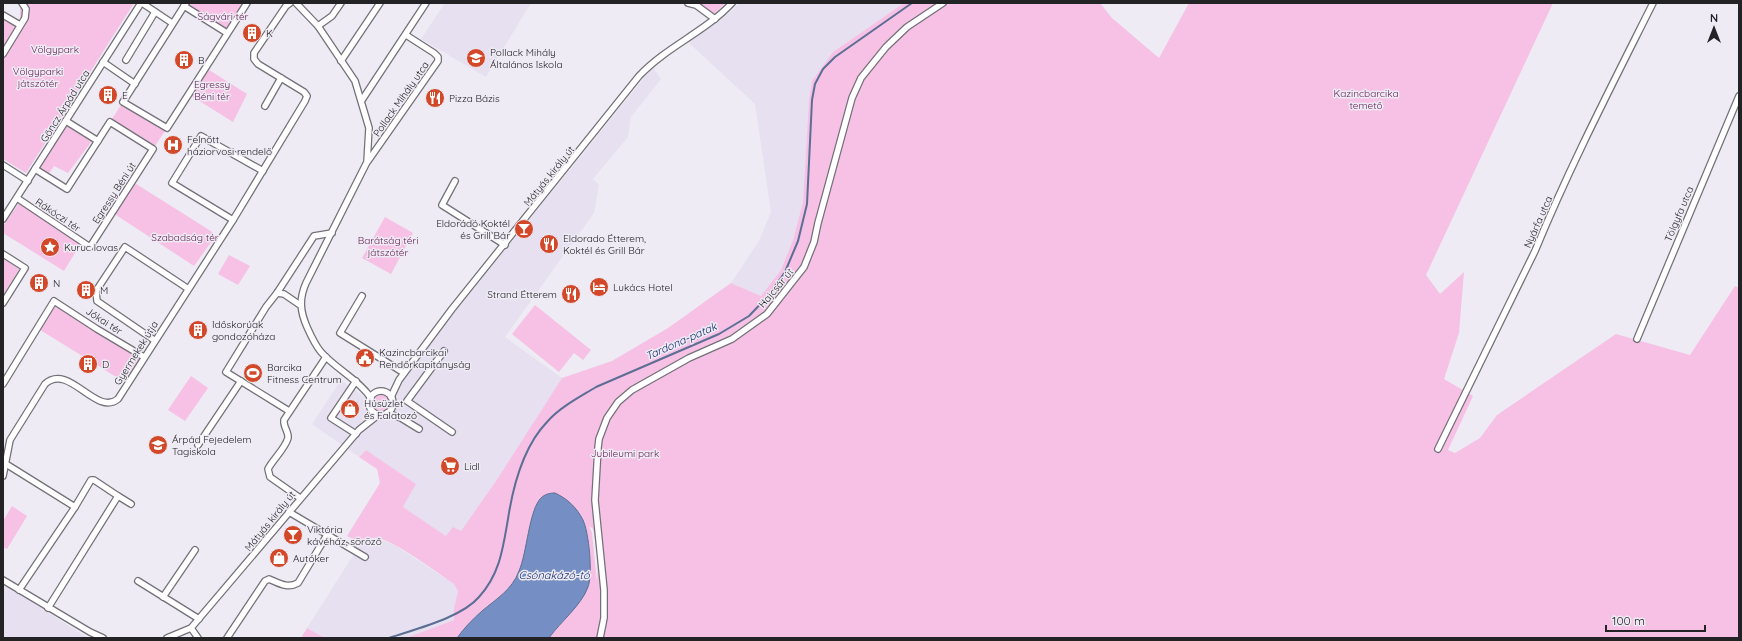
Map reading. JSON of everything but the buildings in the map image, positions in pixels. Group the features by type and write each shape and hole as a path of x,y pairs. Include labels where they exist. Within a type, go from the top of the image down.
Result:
{"street":[{"path":"3,54 26,14 26,9 22,3"},
{"path":"141,3 172,23"},
{"name":"Göncz Árpád utca","path":"3,219 141,3"},
{"path":"233,220 172,184 201,136 263,171 307,96 304,92 258,64 254,59 254,53 286,6 290,3"},
{"name":"Pollack Mihály utca","path":"296,3 318,26 355,81 362,100 369,128 367,162"},
{"path":"318,26 332,16 340,3"},
{"path":"341,61 380,3"},
{"path":"362,100 426,3"},
{"path":"688,3 696,5 715,19"},
{"name":"Mátyás király út","path":"378,394 398,380 404,373 452,309 650,65 715,19 732,3"},
{"name":"Hajcsár út","path":"600,638 604,618 604,590 595,500 599,439 607,418 618,402 632,390 674,365 732,339 759,321 776,304 804,267 814,242 852,98 861,78 886,47 907,26 943,3"},
{"name":"Nyárfa utca","path":"1438,449 1535,251 1604,101 1653,3"},
{"path":"227,33 185,5 172,23 123,102 167,128 227,33 245,4"},
{"path":"126,60 155,12"},
{"path":"3,15 20,24"},
{"name":"Pollack Mihály utca","path":"300,305 305,284 367,162 438,62 438,57 434,53 406,35"},
{"path":"103,62 135,84"},
{"path":"265,106 281,78"},
{"name":"Tölgyfa utca","path":"1637,339 1739,96"},
{"path":"35,169 67,189 98,141 66,121"},
{"name":"Egressy Béni út","path":"90,247 153,149 110,122 98,141"},
{"path":"3,165 28,181"},
{"name":"Gyermekek útja","path":"6,464 6,452 10,440 48,381 63,379 98,400 106,402 115,401 187,288 233,220 263,171"},
{"path":"455,181 442,205 505,245"},
{"name":"Rákóczi tér","path":"17,198 90,247"},
{"path":"289,411 226,372 266,307 277,293 314,236 332,233"},
{"path":"154,340 97,301 96,291 125,247 187,288"},
{"path":"3,254 25,268 3,303"},
{"path":"277,293 284,294 300,305 311,336 317,347 326,357 365,389 391,397 393,405 401,418"},
{"path":"362,296 340,333 404,373"},
{"name":"Jókai tér","path":"3,384 54,301 97,329 144,356"},
{"path":"444,351 406,401 452,432"},
{"path":"300,498 270,477 268,474 269,466 287,440 287,433 283,424 289,411 326,357"},
{"name":"Mátyás király út","path":"391,397 398,380"},
{"path":"198,445 240,381"},
{"path":"356,381 331,418 356,434"},
{"path":"374,411 370,404 378,394"},
{"path":"387,413 393,405"},
{"path":"374,411 387,413 401,418 419,429"},
{"path":"363,425 374,411"},
{"path":"363,425 374,411"},
{"name":"Mátyás király út","path":"167,638 191,628 363,425"},
{"path":"3,476 6,464 75,507"},
{"path":"19,590 75,507 91,480 94,480 132,504"},
{"path":"48,608 118,496"},
{"path":"289,512 365,557"},
{"path":"227,638 265,580 269,579 286,586 293,586 298,583 327,535"},
{"path":"163,597 195,550"},
{"path":"3,580 48,608 103,638"},
{"path":"138,581 198,619"},
{"path":"191,628 198,638"}],"shaded area":[{"name":"Pollack Mihály Általános Iskola","path":"445,3 531,3 486,77 421,39"},
{"path":"739,3 904,3 833,52 812,81 809,100 803,202 793,240 781,270 761,296 731,283 759,241 771,212 755,104 688,42 732,11"},
{"path":"653,67 661,79 631,117 628,137 593,179 599,185 594,213 505,337 562,378 496,481 461,531 446,536 403,507 416,484 366,450 359,457 312,424 341,380 378,407"},
{"path":"378,538 396,546 454,584 458,591 454,608 454,620 406,638 325,638 307,628 361,543 369,539"},
{"path":"3,584 88,638 3,638"}],"green space":[{"name":"Völgypark","path":"20,3 134,3 26,173 3,159 3,15 20,24"},
{"name":"Ságvári tér","path":"186,3 241,3 246,5 227,33 184,6"},
{"path":"696,3 725,3 712,16"},
{"path":"904,3 1100,3 1112,18 1159,58 1189,3 1553,3 1426,275 1440,294 1464,272 1459,333 1444,379 1473,396 1448,450 1455,453 1480,438 1497,415 1616,334 1690,355 1735,286 1739,288 1739,638 549,638 581,599 588,586 590,572 588,543 584,521 555,493 547,494 528,538 520,571 513,585 483,610 457,638 406,638 454,620 454,608 458,591 454,584 416,558 385,540 375,538 361,543 347,536 380,483 377,469 359,457 366,450 416,484 403,507 446,536 453,527 461,531 496,481 562,378 612,361 668,328 731,283 761,296 781,270 793,240 803,202 809,100 812,81 833,52","holes":["589,526 593,529 598,557 597,582 592,533"]},
{"name":"Egressy Béni tér","path":"206,68 247,94 233,122 190,95"},
{"path":"123,102 167,128 153,149 110,122"},
{"path":"66,121 96,139 91,142 68,173 54,166 47,176 35,169"},
{"name":"Szabadság tér","path":"133,182 214,233 210,239 212,241 194,266 113,213"},
{"path":"19,203 81,243 64,271 3,233 3,226"},
{"name":"Barátság téri játszótér","path":"385,217 413,233 391,274 362,258"},
{"path":"229,255 250,266 238,285 218,274"},
{"path":"3,258 19,269 3,296"},
{"path":"54,301 142,355 126,383 37,328"},
{"path":"535,305 591,350 583,360 574,353 559,372 512,334"},
{"path":"191,376 208,388 185,421 168,410"},
{"path":"378,395 384,395 389,400 387,409 384,411 378,411 373,406 373,400"},
{"path":"12,506 27,516 7,549 3,547 3,521"},
{"path":"307,628 325,638 301,638"}],"water":[{"name":"Csónakázó-tó","path":"555,493 568,501 575,508 583,520 587,534 590,554 590,573 588,587 581,601 549,638 457,638 472,620 503,594 512,584 522,563 531,522 537,504 544,496"}],"waterway":[{"name":"Tardona-patak","path":"389,638 424,627 461,611 479,597 486,588 492,579 500,560 516,480 525,455 531,443 552,417 570,403 596,387 719,334 749,316 768,296 785,272 798,241 807,204 812,100 815,84 823,69 835,57 912,3"}],"place":[{"name":"K","path":"252,33"},
{"name":"Pollack Mihály Általános Iskola","path":"476,58"},
{"name":"B","path":"184,60"},
{"name":"E","path":"108,95"},
{"name":"Pizza Bázis","path":"435,98"},
{"name":"Felnőtt háziorvosi rendelő","path":"173,145"},
{"name":"Eldorádó Koktél és Grill Bár","path":"524,229"},
{"name":"Eldorado Étterem, Koktél és Grill Bár","path":"549,244"},
{"name":"Kuruc lovas","path":"50,247"},
{"name":"N","path":"39,283"},
{"name":"Lukács Hotel","path":"599,287"},
{"name":"M","path":"86,290"},
{"name":"Strand Étterem","path":"571,294"},
{"name":"Időskorúak gondozóháza","path":"198,330"},
{"name":"Kazincbarcikai Rendőrkapitányság","path":"365,358"},
{"name":"D","path":"88,364"},
{"name":"Barcika Fitness Centrum","path":"253,373"},
{"name":"Húsüzlet és Falatozó","path":"350,409"},
{"name":"Árpád Fejedelem Tagiskola","path":"158,445"},
{"name":"Lidl","path":"450,466"},
{"name":"Viktória kávéház, söröző","path":"293,535"},
{"name":"Autóker","path":"279,558"}],"park label":[{"name":"Völgyparki játszótér","path":"38,76"},
{"name":"Kazincbarcika temető","path":"1366,98"},
{"name":"Jubileumi park","path":"625,453"}]}
